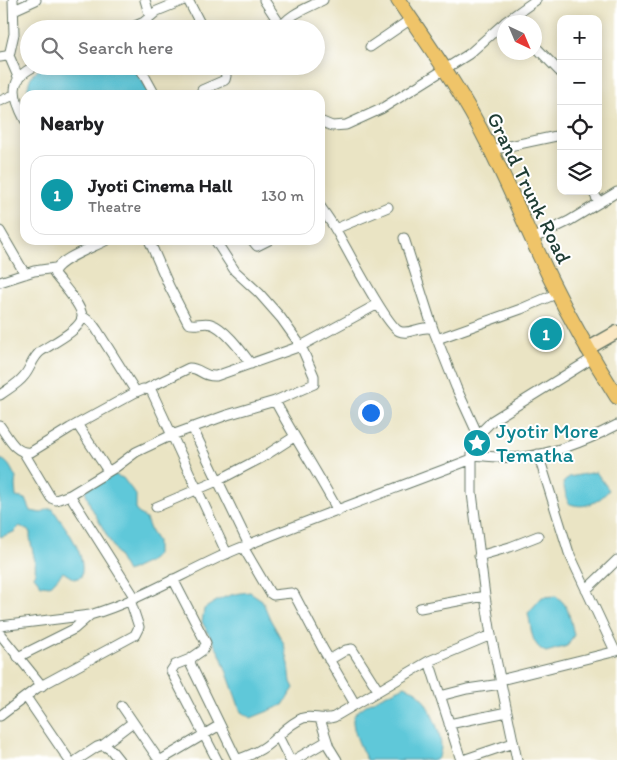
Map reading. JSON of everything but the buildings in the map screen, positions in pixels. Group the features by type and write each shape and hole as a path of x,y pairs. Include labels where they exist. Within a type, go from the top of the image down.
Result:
{"main road":[{"name":"Grand Trunk Road","path":"398,0 445,69 474,118 558,293 590,354 617,397"}],"street":[{"path":"14,0 14,40 4,57 12,60 20,78"},
{"path":"14,10 36,0"},
{"path":"145,0 150,17"},
{"path":"146,20 165,3 186,0 198,20"},
{"path":"264,0 275,20"},
{"path":"287,20 290,16 323,0"},
{"path":"517,15 536,0"},
{"path":"370,47 411,19"},
{"path":"325,124 338,126 381,109 476,49 497,31"},
{"path":"542,53 557,69"},
{"path":"20,109 14,95 15,87 23,75"},
{"path":"144,75 152,90"},
{"path":"202,90 225,80 226,75"},
{"path":"0,101 14,95"},
{"path":"491,150 557,136"},
{"path":"532,239 617,192"},
{"path":"595,195 599,203"},
{"path":"335,229 388,207"},
{"path":"325,214 378,304 398,331 404,332 425,327 433,329"},
{"path":"0,231 25,274"},
{"path":"404,238 433,329 456,388 478,435"},
{"path":"0,282 41,269 55,268 90,245"},
{"path":"151,245 188,323 194,325 209,323 220,328 251,364"},
{"path":"0,426 14,445 24,453 51,498 56,500 70,495 136,452 172,435 275,401 314,384 314,376 301,346 265,299 235,271 218,245"},
{"path":"55,268 55,275 77,304 82,316 98,330 136,392"},
{"path":"437,339 521,309 558,293"},
{"path":"24,453 31,452 136,392 189,368 195,368 202,374 209,376 225,373 301,346 378,304"},
{"path":"0,395 22,379 36,356 70,332 82,316"},
{"path":"517,760 491,635 479,556 472,493 472,457 478,435 492,420 590,354 617,332"},
{"path":"148,388 154,393 227,554"},
{"path":"275,401 294,437 316,468 338,511"},
{"path":"77,424 108,471"},
{"path":"0,626 90,615 132,599 246,546 472,457 521,457 538,454 584,440 617,424"},
{"path":"192,427 246,546 270,593 272,595 294,594 355,704"},
{"path":"156,507 217,481 263,457 294,437"},
{"path":"440,696 616,651 569,553 538,454"},
{"path":"0,716 42,686 135,635 139,627 132,599 70,495"},
{"path":"479,556 538,536"},
{"path":"586,590 617,560"},
{"path":"173,579 206,644 204,650 190,659 175,665 171,671 217,760"},
{"path":"420,608 485,596"},
{"path":"18,656 74,629 90,615"},
{"path":"0,634 42,686"},
{"path":"190,659 191,665 236,760 260,750 302,718 328,719 429,661 491,635"},
{"path":"330,660 346,650 352,649 378,690"},
{"path":"429,661 462,760 513,743"},
{"path":"26,697 69,760"},
{"path":"122,706 160,760 220,725"},
{"path":"449,724 507,712"},
{"path":"320,719 327,741 337,760"},
{"path":"77,760 103,745 133,722"},
{"path":"278,736 290,760"},
{"path":"294,760 327,741"},
{"path":"103,745 111,750 119,760"}],"water":[{"path":"32,75 139,75 147,90 28,90"},
{"path":"0,459 8,464 16,478 16,497 26,499 31,511 41,513 47,509 53,509 79,552 82,569 81,577 74,579 63,572 50,586 41,585 34,576 35,560 30,532 20,526 14,532 0,537"},
{"path":"596,472 609,490 590,504 580,506 568,503 563,483 569,477"},
{"path":"112,474 123,478 136,495 136,511 146,519 157,541 157,555 148,562 127,572 90,505 85,490"},
{"path":"250,592 262,600 283,642 289,664 291,682 294,688 283,705 251,718 241,712 221,656 202,622 204,609 210,605 231,595"},
{"path":"556,596 567,609 574,635 567,646 546,652 534,641 528,613 542,597"},
{"path":"405,686 416,691 432,714 441,745 440,754 436,760 367,760 354,729 353,719 355,714 367,704"}],"place":[{"name":"Jyoti Cinema Hall","path":"546,334"},
{"name":"Jyotir More Tematha","path":"477,443"}]}
